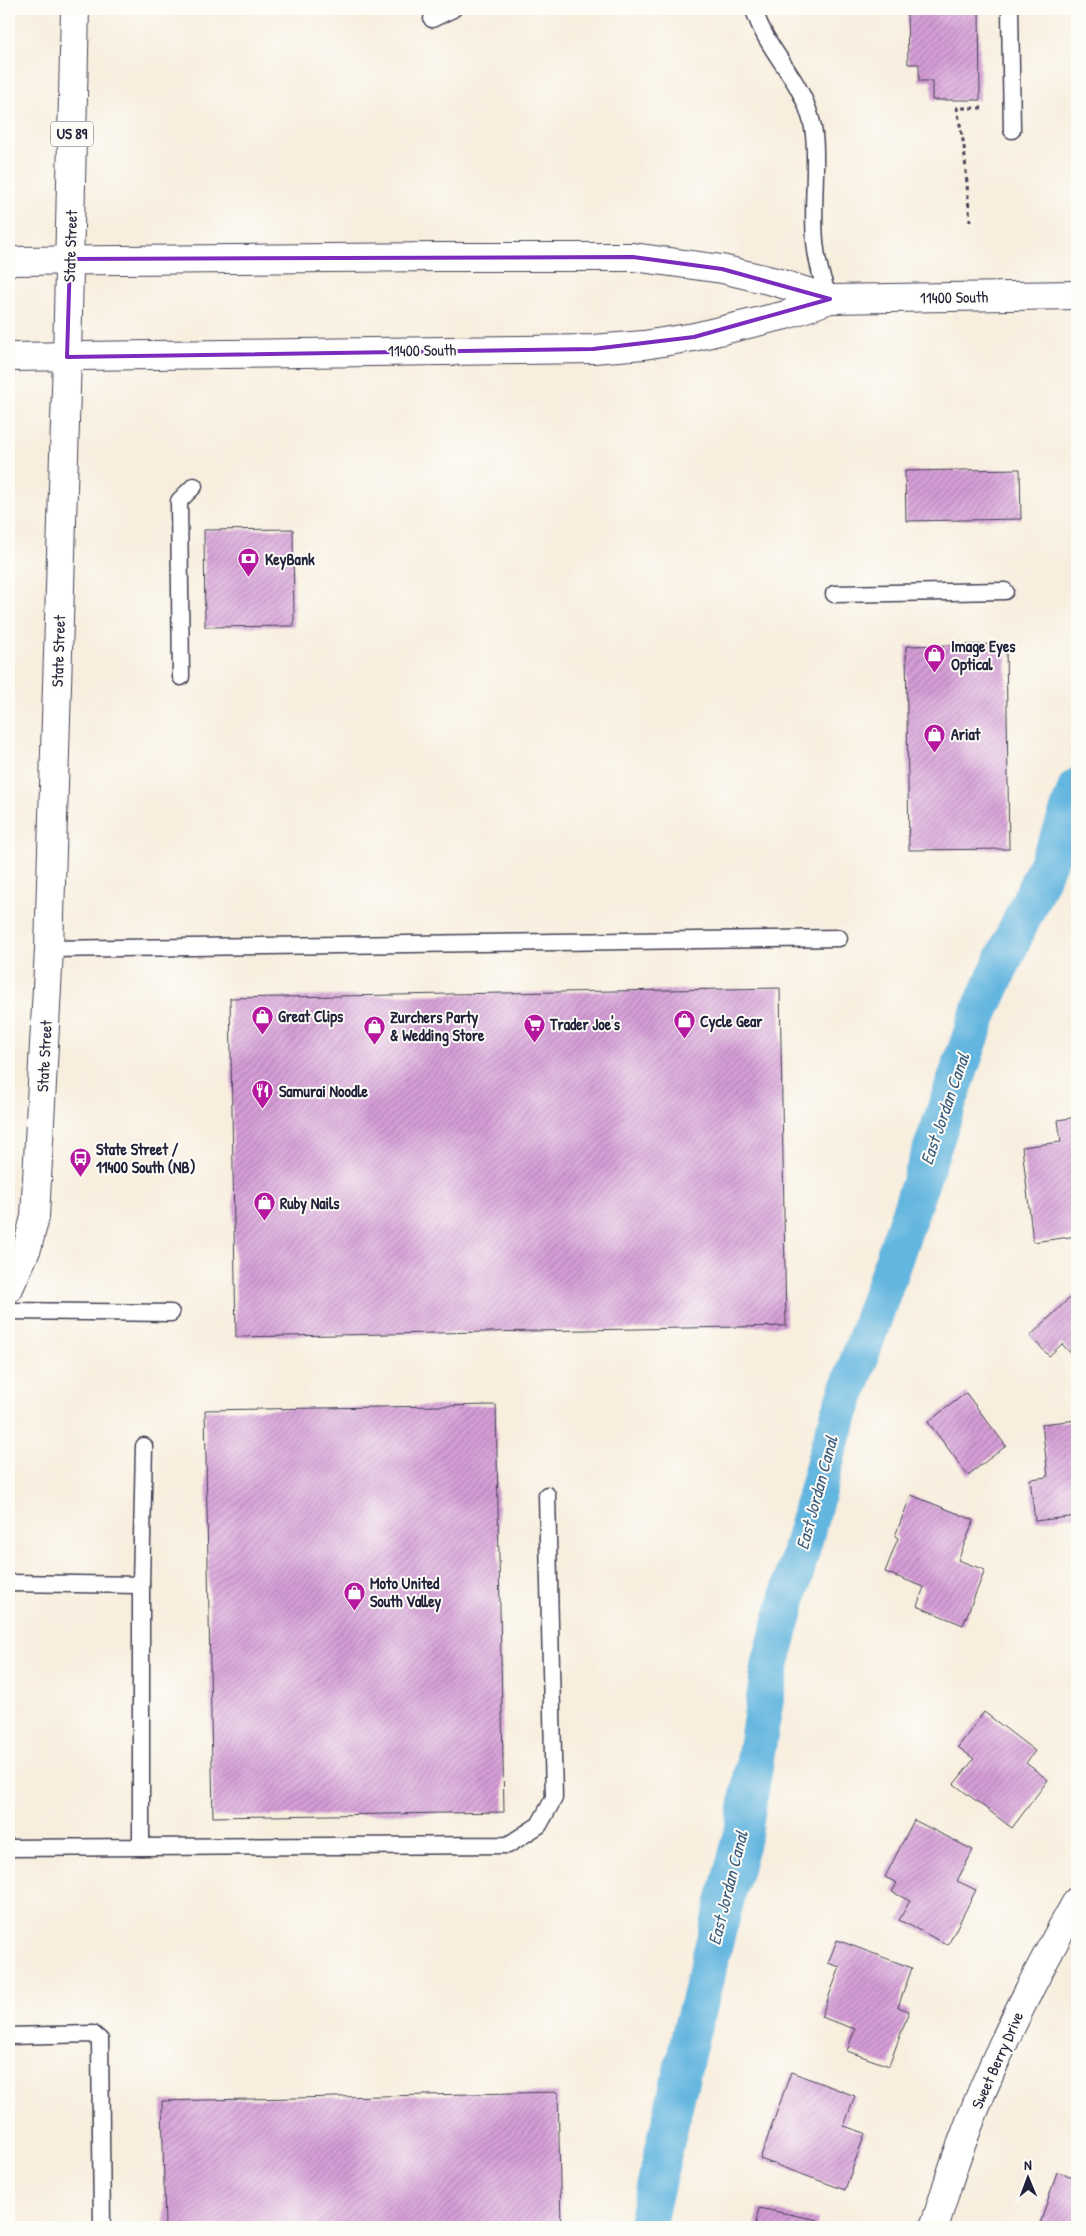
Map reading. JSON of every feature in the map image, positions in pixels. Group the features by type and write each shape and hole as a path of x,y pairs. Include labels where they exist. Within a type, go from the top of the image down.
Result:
{"main road":[{"name":"State Street","path":"9,1288 28,1248 35,1217 49,949 70,260 75,9"},
{"name":"11400 South","path":"9,260 633,257 722,269 776,282 830,299 1077,295"},
{"name":"11400 South","path":"9,357 593,348 636,345 740,328 786,315 830,299"},
{"name":"Sweet Berry Drive","path":"934,2227 960,2148 1000,2049 1043,1961 1077,1901"}],"lane":[{"path":"432,19 453,9"},
{"path":"754,9 766,38 779,60 795,81 811,117 815,140 814,246 817,265 830,299"},
{"path":"1010,9 1012,130"},
{"path":"182,677 179,501 194,486"},
{"path":"834,594 1005,591"},
{"path":"49,949 839,938"},
{"path":"9,1311 171,1313"},
{"path":"142,1847 144,1446"},
{"path":"9,1848 508,1845 538,1825 554,1798 547,1495"},
{"path":"9,1583 142,1585"},
{"path":"9,2036 93,2034 100,2040 102,2227"}],"path":[{"path":"970,222 964,146 957,108 984,108 990,106"}],"highlighted area":[{"path":"633,257 722,269 830,299 694,337 593,349 67,357 70,259"}],"building":[{"path":"907,9 979,9 980,100 932,100 932,81 919,81 919,64 908,64"},
{"path":"1020,469 1021,519 906,521 905,471"},
{"name":"KeyBank","path":"293,529 294,626 205,627 204,530"},
{"path":"1006,644 1009,849 909,850 906,646"},
{"path":"780,988 786,1326 236,1337 230,998"},
{"path":"1077,1117 1077,1236 1033,1242 1022,1147 1061,1142 1058,1120"},
{"path":"1077,1291 1077,1360 1062,1344 1049,1356 1030,1336"},
{"path":"966,1393 1006,1446 968,1475 928,1422"},
{"name":"Moto United South Valley","path":"496,1405 504,1812 213,1817 205,1410"},
{"path":"1077,1420 1077,1516 1035,1521 1030,1479 1048,1477 1042,1424"},
{"path":"911,1495 974,1520 958,1560 985,1570 963,1625 917,1606 924,1587 885,1572 898,1538 895,1536"},
{"path":"984,1712 1035,1751 1026,1763 1048,1780 1012,1828 954,1784 974,1759 958,1747"},
{"path":"914,1820 973,1850 957,1881 976,1890 948,1945 899,1920 910,1901 892,1892 897,1883 885,1877"},
{"path":"837,1940 912,1968 898,2007 909,2011 889,2066 847,2051 855,2029 821,2017 840,1967 828,1963"},
{"path":"791,2072 855,2096 844,2126 865,2133 845,2190 760,2159"},
{"path":"558,2092 561,2227 165,2227 162,2101"},
{"path":"1057,2172 1077,2178 1077,2227 1039,2227"},
{"path":"759,2208 818,2220 817,2227 755,2227"}],"waterway":[{"name":"East Jordan Canal","path":"646,2227 692,2028 743,1833 771,1662 830,1443 979,1013 1061,833 1077,787"}],"place":[{"name":"KeyBank","path":"249,578"},
{"name":"Image Eyes Optical","path":"935,674"},
{"name":"Ariat","path":"935,753"},
{"name":"Great Clips","path":"262,1035"},
{"name":"Cycle Gear","path":"684,1040"},
{"name":"Trader Joe's","path":"534,1043"},
{"name":"Zurchers Party & Wedding Store","path":"374,1045"},
{"name":"Samurai Noodle","path":"263,1110"},
{"name":"State Street / 11400 South (NB)","path":"80,1177"},
{"name":"Ruby Nails","path":"264,1222"},
{"name":"Moto United South Valley","path":"354,1611"}]}
